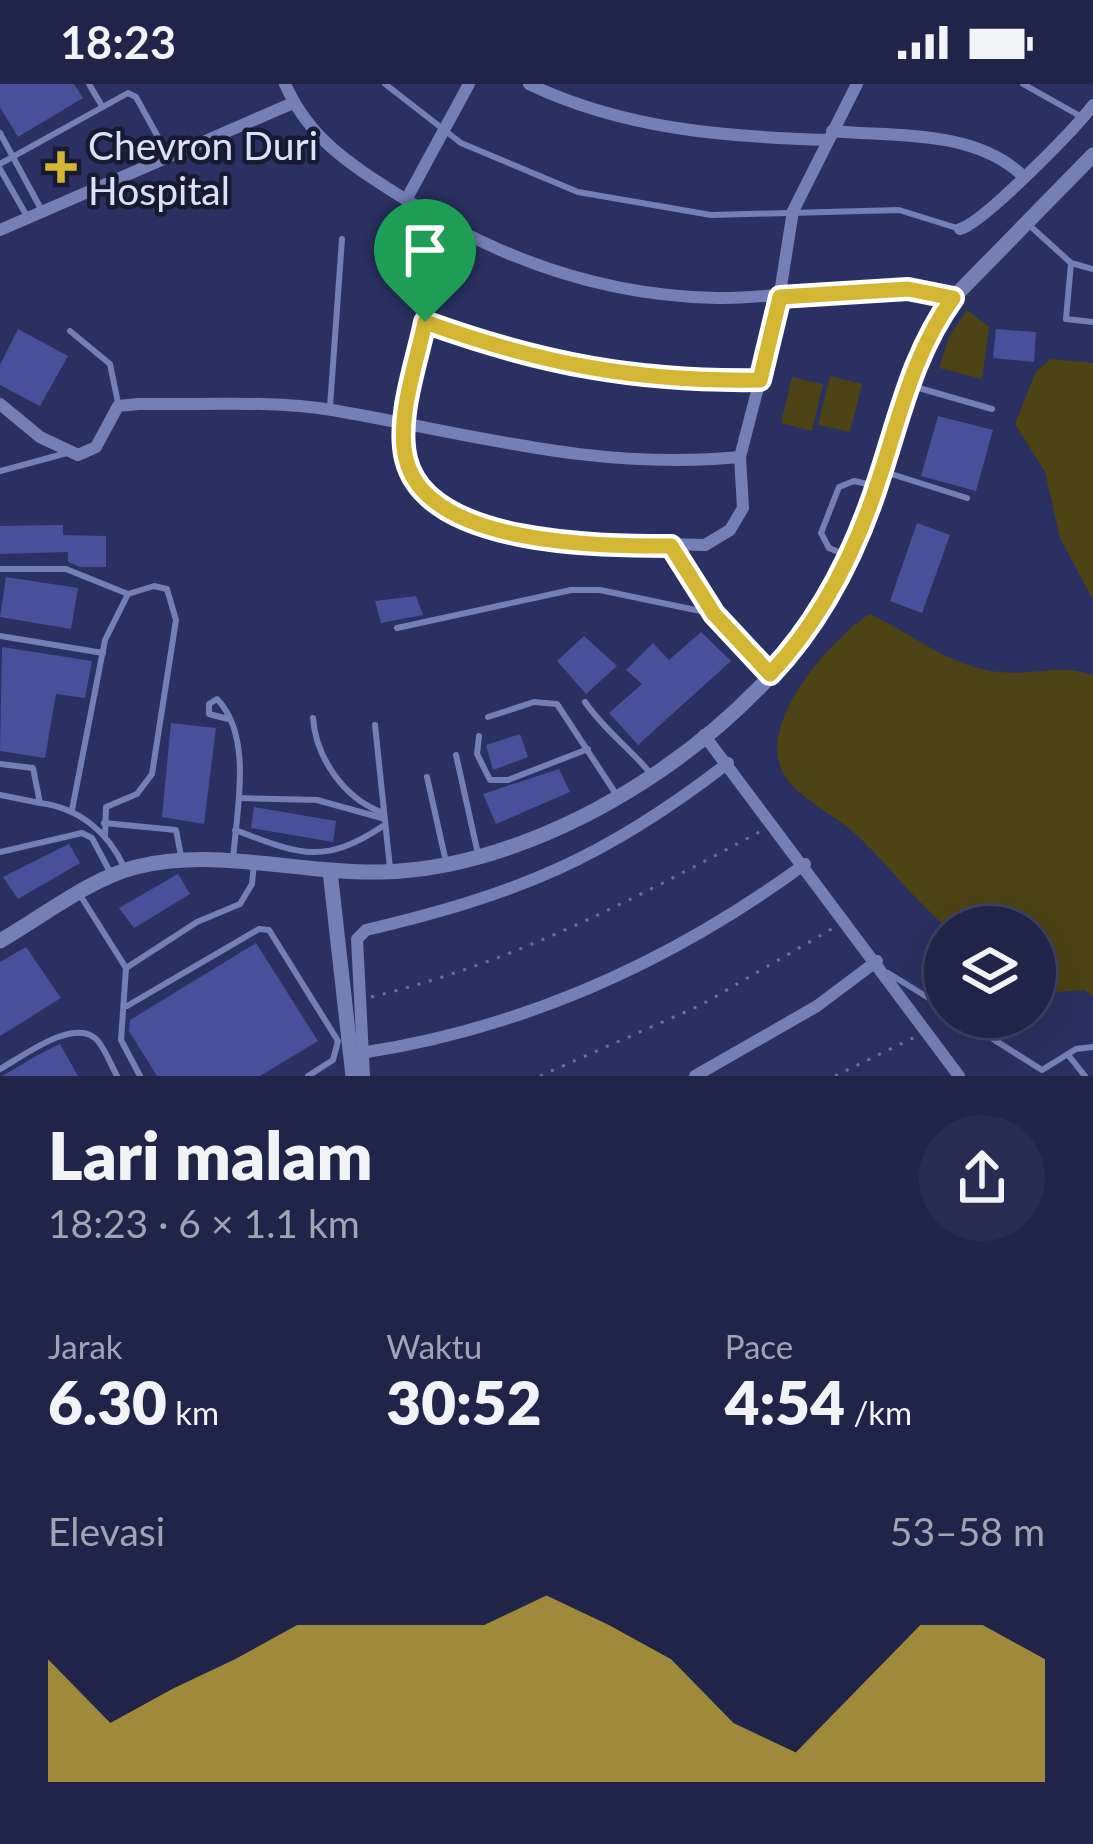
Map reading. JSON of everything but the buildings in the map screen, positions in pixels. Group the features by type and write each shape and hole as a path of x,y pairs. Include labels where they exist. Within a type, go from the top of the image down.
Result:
{"street":[{"path":"285,84 293,103 327,148 437,223 512,259 620,289 716,298 908,289 953,298"},
{"path":"406,200 469,84"},
{"path":"529,84 566,102 690,132 947,141 1010,163 1022,175"},
{"path":"437,223 406,424 406,460 417,484 440,507 475,525 576,542 705,545 730,530 742,508 740,457 780,297 794,211 857,84"},
{"path":"0,230 293,103"},
{"path":"961,229 972,226 1093,105"},
{"path":"0,941 119,874 181,860 330,871 446,866 553,830 651,774 704,735 770,674 819,610 849,557 930,330 953,298 1093,155"},
{"path":"0,404 67,453 96,447 118,406 331,410 564,455 631,461 740,457"},
{"path":"690,574 705,545"},
{"path":"671,546 714,614 770,674"},
{"path":"704,735 924,1025"},
{"path":"364,1076 357,939 366,930 526,887 628,835 728,763"},
{"path":"361,1053 488,1027 585,992 722,922 805,863"},
{"path":"330,871 353,1076"},
{"path":"700,1075 881,966"},
{"path":"933,1038 959,1076"}],"lane":[{"path":"89,84 102,106"},
{"path":"385,84 444,130 515,170 599,197 711,214 899,210 961,229"},
{"path":"1023,84 1083,118"},
{"path":"28,218 0,166 102,106 133,94 170,160"},
{"path":"0,133 43,212"},
{"path":"1025,221 1071,263 1093,269"},
{"path":"331,410 342,239"},
{"path":"1071,263 1066,319 1093,322"},
{"path":"425,322 586,371 657,380 760,380"},
{"path":"70,331 110,364 118,406"},
{"path":"908,386 992,410"},
{"path":"0,472 67,453"},
{"path":"849,557 829,548 821,533 839,488 879,478 967,498"},
{"path":"0,569 66,569 128,594"},
{"path":"72,810 103,653 128,594 141,587 167,589 176,620 148,785 106,807 105,836 119,874"},
{"path":"397,628 571,590 599,590 714,614"},
{"path":"0,636 103,653"},
{"path":"488,717 550,701 617,797"},
{"path":"585,702 611,738 627,745 651,774"},
{"path":"313,718 330,770 382,819"},
{"path":"228,719 240,774 233,862"},
{"path":"375,725 390,872"},
{"path":"479,736 477,754 490,780 508,780 587,749"},
{"path":"456,755 478,857"},
{"path":"0,764 33,768 40,803"},
{"path":"427,777 446,866"},
{"path":"0,794 72,810 105,836"},
{"path":"239,798 317,800 382,819"},
{"path":"236,830 276,848 344,851 382,819"},
{"path":"104,823 167,825 181,839 181,860"},
{"path":"0,852 82,833 92,838 119,874"},
{"path":"126,968 197,922 240,904 252,884 254,864"},
{"path":"80,895 126,968 127,1006 121,1040 140,1076"},
{"path":"127,1006 259,929 268,930 338,1041 333,1060 308,1076"},
{"path":"881,966 924,994"},
{"path":"0,1069 64,1035 82,1032 98,1040 118,1076"},
{"path":"988,1038 1037,1072 1093,1047"},
{"path":"1069,1056 1085,1076"}],"path":[{"path":"358,1000 437,982 539,946 775,823"},
{"path":"541,1076 701,1005 847,920"},
{"path":"835,1076 924,1033"}],"shaded area":[{"path":"967,310 989,327 982,379 939,368 949,337"},
{"path":"1051,359 1093,363 1093,600 1060,538 1045,472 1015,424 1036,371"},
{"path":"830,376 862,384 850,432 818,425"},
{"path":"792,377 823,384 812,431 781,423"},
{"path":"869,614 948,657 981,669 1012,673 1068,670 1093,675 1093,997 1085,990 1056,991 1056,906 924,906 854,832 789,782 779,762 778,738 785,714 815,666"}],"place":[{"name":"Chevron Duri Hospital","path":"61,167"}],"route":[{"path":"908,289 953,298 920,352 877,486 839,580 770,674 714,614 671,546 576,542 475,525 440,507 417,484 406,460 405,444 425,322 586,371 657,380 760,380 780,297 908,289"}]}
